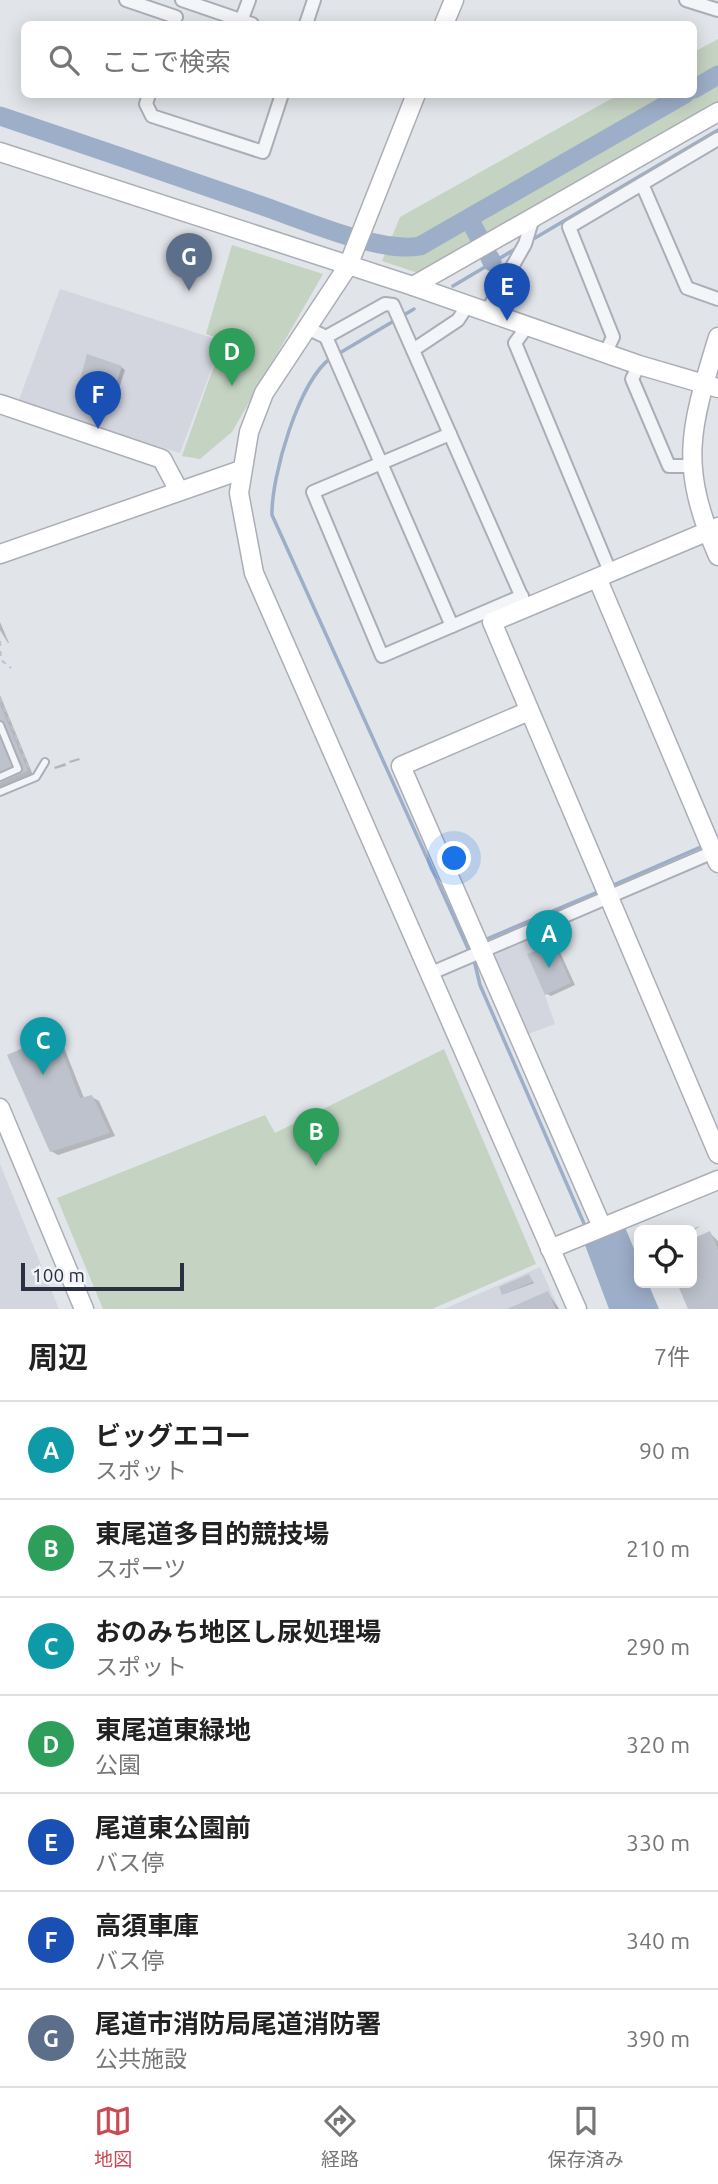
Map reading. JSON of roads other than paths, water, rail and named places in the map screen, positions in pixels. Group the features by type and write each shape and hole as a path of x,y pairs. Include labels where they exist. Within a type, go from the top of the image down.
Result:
{"street":[{"path":"126,0 174,21 182,0 241,21"},
{"path":"247,21 249,0"},
{"path":"307,21 314,0"},
{"path":"445,21 454,0"},
{"path":"686,0 718,10"},
{"path":"148,98 146,104 152,116 262,152 281,98"},
{"path":"414,98 350,260 264,393 248,432 240,470 242,523 254,573 577,1309"},
{"path":"412,286 718,112"},
{"path":"605,354 613,337 569,227 718,139"},
{"path":"0,152 350,260 526,328 711,386"},
{"path":"642,184 687,288 718,299"},
{"path":"486,313 525,244 533,218"},
{"path":"326,337 385,304 393,305 525,602"},
{"path":"413,350 458,320 467,306"},
{"path":"307,328 326,337 452,626"},
{"path":"429,974 606,891 714,850 515,342 526,328"},
{"path":"718,337 711,386 691,435 695,498 713,529 718,556"},
{"path":"639,365 632,379 669,466 692,466"},
{"path":"0,404 162,459 179,491"},
{"path":"450,434 313,492 382,656 452,626 605,577 713,529"},
{"path":"0,554 240,470"},
{"path":"525,602 492,622 718,1154"},
{"path":"529,711 401,766 593,1231"},
{"path":"0,1108 84,1309"},
{"path":"550,1249 718,1180"}],"lane":[{"path":"0,725 18,769 0,777"},
{"path":"0,792 33,779 45,762"}],"water":[{"path":"625,1227 634,1249 634,1288 650,1288 659,1309 609,1309 585,1245"}],"waterway":[{"path":"697,87 718,75"},
{"path":"0,116 339,233 383,245 403,247 420,246 678,98"},
{"path":"535,238 718,130"},
{"path":"469,219 481,241"},
{"path":"453,286 517,248"},
{"path":"490,258 492,262"},
{"path":"338,354 414,309"},
{"path":"331,358 308,386 289,430 276,478 272,515 475,964 480,985 586,1228"},
{"path":"611,886 703,846"},
{"path":"482,941 600,891"}],"place":[{"name":"尾道市消防局尾道消防署","path":"189,291"},
{"name":"尾道東公園前","path":"507,321"},
{"name":"東尾道東緑地","path":"232,386"},
{"name":"高須車庫","path":"98,429"},
{"name":"ビッグエコー","path":"549,968"},
{"name":"おのみち地区し尿処理場","path":"43,1075"},
{"name":"東尾道多目的競技場","path":"316,1166"}]}
